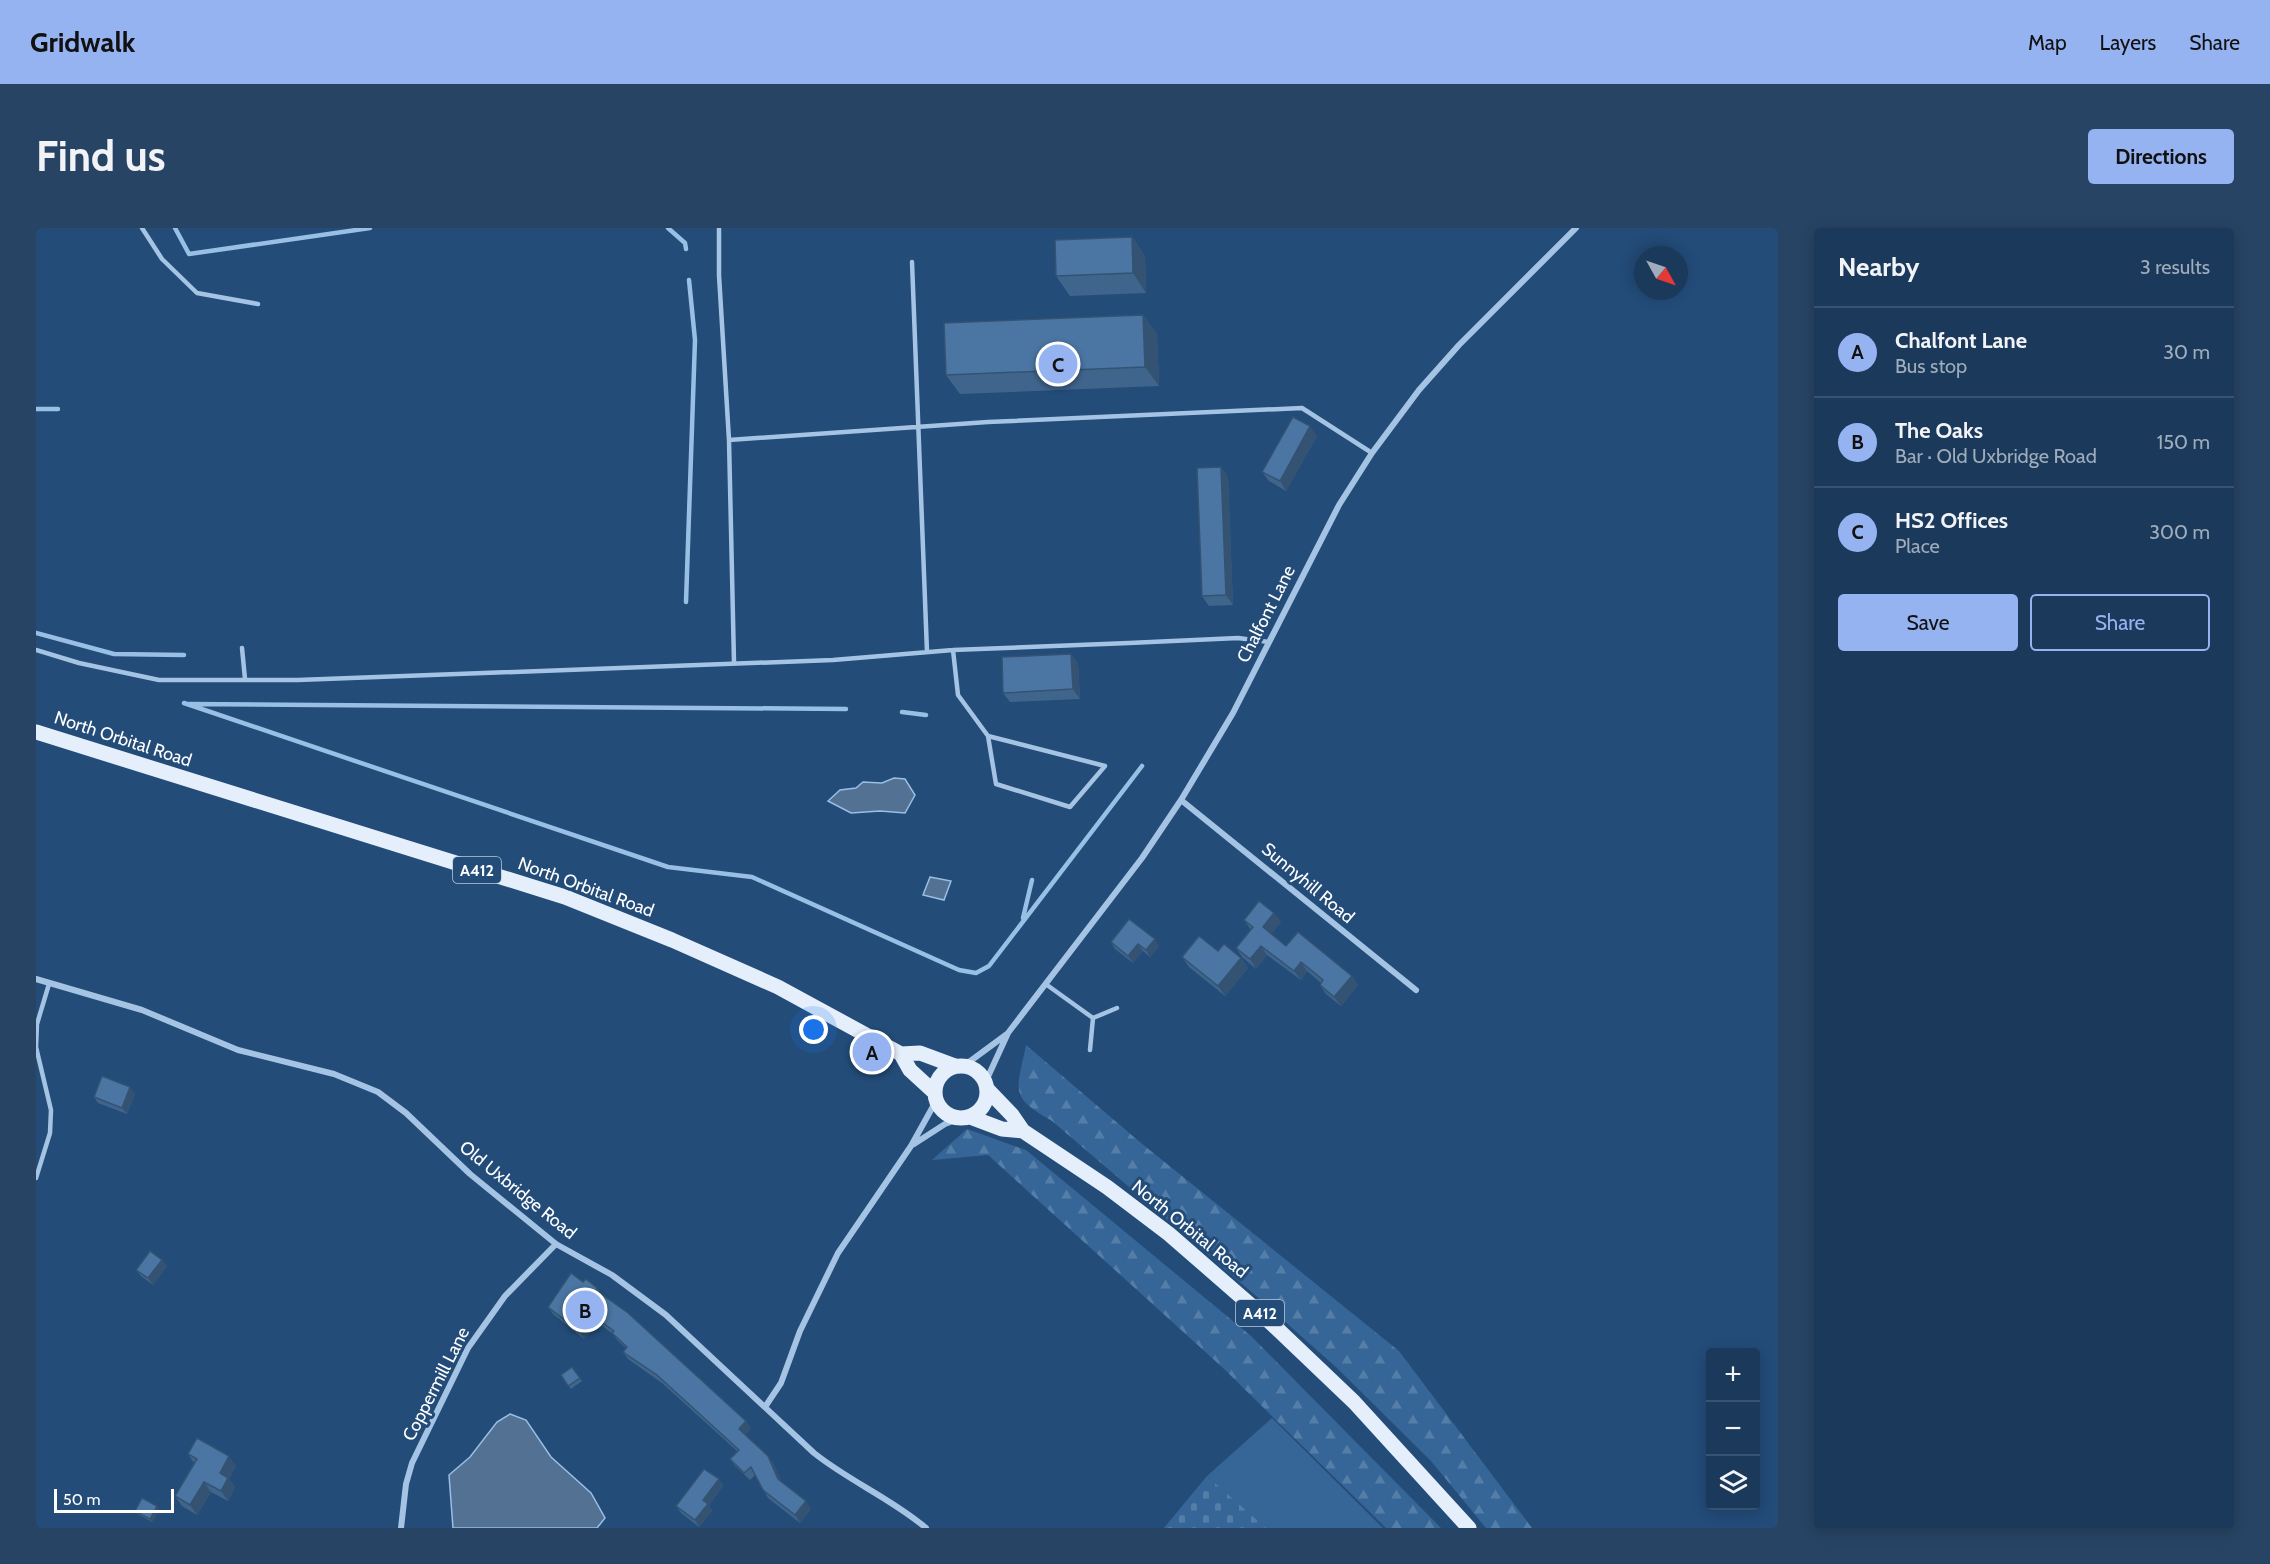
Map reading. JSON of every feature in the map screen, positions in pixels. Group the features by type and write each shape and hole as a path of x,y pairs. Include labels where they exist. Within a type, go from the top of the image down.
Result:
{"main road":[{"name":"North Orbital Road","path":"36,732 565,897 672,940 778,987 901,1054 920,1053 960,1066"},
{"name":"North Orbital Road","path":"901,1054 910,1070 935,1097"},
{"path":"960,1066 973,1068 986,1086 982,1108 965,1118 946,1113 935,1097 940,1076 960,1066"},
{"name":"North Orbital Road","path":"986,1086 1012,1114 1023,1131 1116,1194 1178,1242 1270,1322 1354,1402 1469,1528"},
{"name":"North Orbital Road","path":"965,1118 1002,1129 1023,1131"}],"street":[{"name":"Chalfont Lane","path":"960,1066 1008,1033 1142,858 1181,800 1233,713 1339,505 1372,453 1419,390 1459,345 1573,229"},
{"name":"Sunnyhill Road","path":"1181,800 1416,990"},
{"name":"Old Uxbridge Road","path":"36,980 142,1010 238,1050 359,1082 406,1113 470,1174 556,1244 612,1275 666,1315 838,1472 899,1508 926,1528"},
{"name":"Chalfont Lane","path":"986,1086 1008,1033"},
{"path":"765,1407 781,1383 800,1331 838,1253 910,1146 935,1097"},
{"path":"910,1146 945,1124 965,1118"},
{"name":"Coppermill Lane","path":"401,1528 406,1484 412,1463 468,1348 505,1296 556,1244"}],"lane":[{"path":"142,228 162,259 197,293 258,304"},
{"path":"719,228 719,275 729,440 734,662"},
{"path":"912,262 927,652"},
{"path":"729,440 918,426 1302,408 1372,453"},
{"path":"36,650 79,663 159,680 298,680 833,660 953,650 1238,638 1269,642"},
{"path":"242,648 245,679"},
{"path":"953,650 957,695 988,736 996,784 1070,807 1105,766 988,736"},
{"path":"36,1178 50,1133 51,1110 36,1047 37,1024 49,984"},
{"path":"1047,985 1093,1017"},
{"path":"1093,1017 1117,1008"},
{"path":"1090,1050 1093,1017"}],"green space":[{"path":"1026,1045 1141,1143 1399,1351 1532,1528 1486,1528 1431,1461 1337,1368 1052,1121 1028,1105 1019,1091"},
{"path":"967,1129 1026,1150 1251,1336 1441,1528 1386,1528 1223,1368 988,1155 932,1160"},
{"path":"1272,1418 1383,1528 1265,1528 1207,1476"},
{"path":"1207,1476 1266,1528 1164,1528"}],"shaded area":[{"path":"894,778 905,779 915,795 905,813 880,811 851,813 828,801 840,790 856,788 863,782 882,783"},
{"path":"930,877 951,881 944,900 923,895"},
{"path":"510,1414 526,1420 551,1457 591,1493 605,1518 597,1528 453,1528 449,1475 470,1457 497,1422"}],"building":[{"path":"1132,237 1133,273 1056,276 1055,240"},
{"path":"1143,315 1145,367 946,375 944,323"},
{"path":"1293,417 1310,426 1280,481 1262,472"},
{"path":"1221,467 1226,595 1202,596 1197,468"},
{"path":"1071,654 1073,689 1003,693 1002,657"},
{"path":"1259,901 1274,913 1263,927 1286,946 1298,932 1352,976 1334,997 1320,985 1323,980 1301,962 1294,971 1261,946 1250,959 1236,948 1253,927 1244,920"},
{"path":"1129,919 1155,939 1146,950 1138,944 1128,956 1111,942"},
{"path":"1199,936 1218,951 1224,944 1241,958 1218,986 1182,957"},
{"path":"102,1076 130,1087 122,1108 94,1097"},
{"path":"150,1251 162,1260 148,1278 136,1270"},
{"path":"571,1273 583,1282 586,1279 597,1288 596,1290 628,1313 746,1421 739,1429 768,1456 778,1479 806,1501 795,1515 763,1490 751,1467 744,1473 730,1459 739,1450 657,1375 623,1352 627,1347 612,1333 614,1331 592,1315 579,1331 548,1307"},
{"path":"572,1367 580,1378 568,1386 561,1375"},
{"path":"197,1438 229,1456 220,1473 228,1478 221,1491 204,1482 190,1505 175,1496 197,1459 188,1454"},
{"path":"704,1469 719,1479 703,1500 708,1504 695,1520 676,1506"},
{"path":"142,1498 157,1506 150,1519 135,1511"}],"waterway":[{"path":"175,228 189,254 370,228"},
{"path":"668,228 685,243 686,249"},
{"path":"686,602 695,340 689,280"},
{"path":"36,409 58,409"},
{"path":"36,633 114,654 184,655"},
{"path":"184,703 668,867 752,877 959,970 976,973 989,966 1142,766"},
{"path":"189,704 846,709"},
{"path":"902,712 926,715"},
{"path":"1023,918 1032,880"}],"place":[{"name":"HS2 Offices","path":"1058,364"},
{"name":"Chalfont Lane","path":"872,1052"},
{"name":"The Oaks","path":"585,1310"}]}
